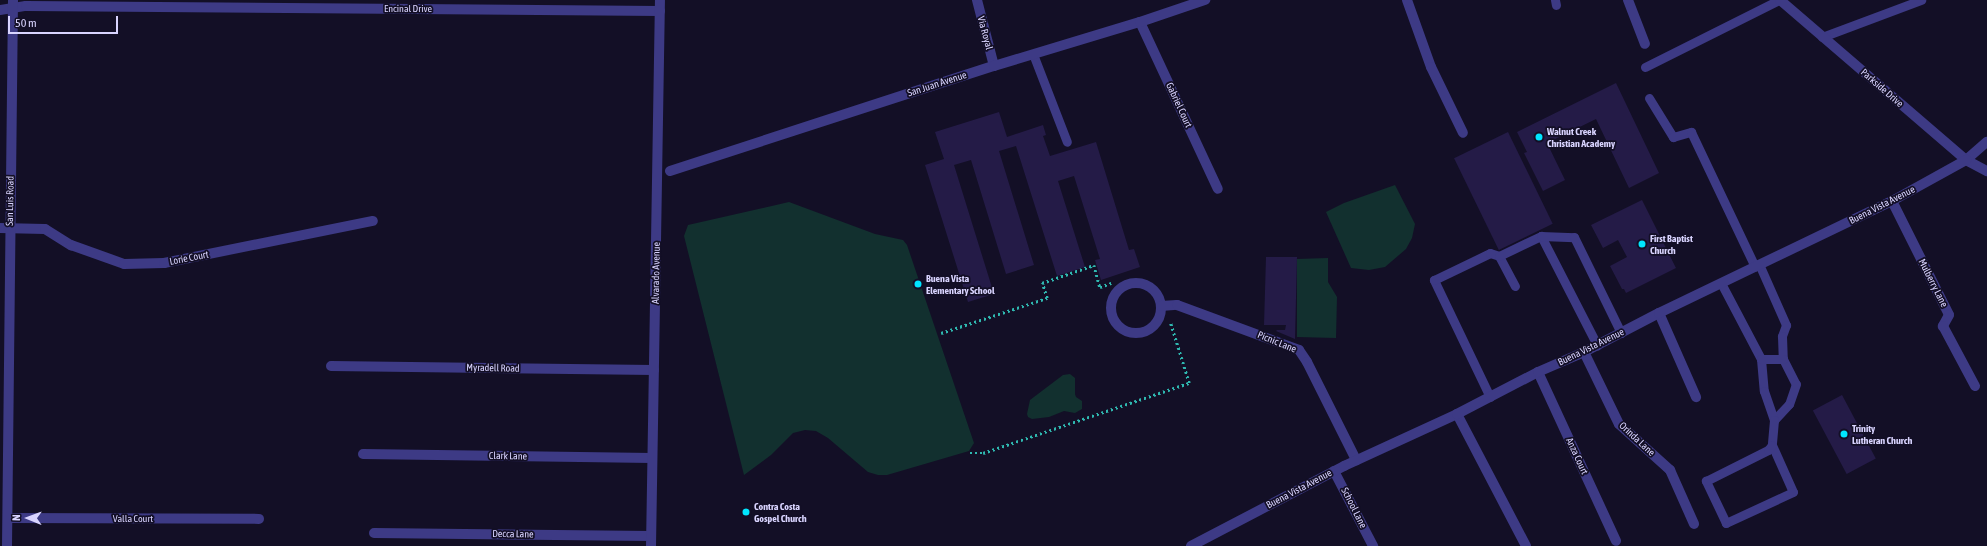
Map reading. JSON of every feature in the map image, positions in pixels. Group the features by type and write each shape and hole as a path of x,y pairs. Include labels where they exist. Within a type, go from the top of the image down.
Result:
{"street":[{"name":"Alvarado Avenue","path":"651,541 660,0"},
{"name":"Via Royal","path":"977,0 994,66"},
{"name":"San Juan Avenue","path":"670,171 994,66 1140,22 1205,0"},
{"path":"1407,0 1432,68 1463,133"},
{"path":"1628,0 1645,44"},
{"name":"Parkside Drive","path":"1779,0 1966,160 1987,171"},
{"name":"Encinal Drive","path":"0,10 13,4 26,6 660,12"},
{"name":"San Luis Road","path":"7,546 8,518 4,461 5,228 13,4"},
{"name":"Gabriel Court","path":"1140,22 1218,189"},
{"name":"Buena Vista Avenue","path":"1190,546 1356,460 1457,414 1538,372 1584,352 1658,313 1892,201 1966,160 1987,142"},
{"name":"Mulberry Lane","path":"1892,201 1949,315 1943,326 1975,386"},
{"name":"Lorie Court","path":"5,228 45,229 71,245 124,264 164,263 373,221"},
{"path":"1131,283 1140,283 1154,291 1159,298 1161,306 1157,321 1152,327 1137,333 1122,328 1113,316 1112,308 1117,292 1131,283"},
{"name":"Picnic Lane","path":"1161,306 1177,305 1299,350 1307,362 1356,460"},
{"path":"1658,313 1696,397"},
{"name":"Orinda Lane","path":"1584,352 1619,424 1670,470 1694,524"},
{"name":"Myradell Road","path":"331,366 654,370"},
{"name":"Anza Court","path":"1538,372 1616,541"},
{"path":"1457,414 1526,546"},
{"name":"Clark Lane","path":"363,454 652,458"},
{"name":"School Lane","path":"1334,471 1373,546"},
{"name":"Valla Court","path":"8,518 259,519"},
{"name":"Decca Lane","path":"374,533 651,541"}],"lane":[{"path":"1645,67 1779,0"},
{"path":"1822,37 1921,0"},
{"path":"1033,54 1067,142"},
{"path":"1649,98 1673,137 1691,132 1786,325 1782,336 1783,359 1796,384 1789,404 1774,420"},
{"path":"1541,236 1597,345"},
{"path":"1490,397 1434,280 1490,253 1500,256 1541,236 1574,237 1621,332"},
{"path":"1500,256 1515,286"},
{"path":"1721,283 1761,360 1764,391 1774,420 1772,445 1793,492 1726,523 1706,481 1768,450 1772,445"},
{"path":"1761,360 1783,359"}],"path":[{"path":"941,333 1047,298 1042,283 1094,266 1100,287 1111,283"},
{"path":"970,453 983,453 1189,384 1170,322"}],"green space":[{"path":"1395,185 1415,224 1412,238 1406,249 1385,267 1369,270 1351,268 1326,212 1344,203"},
{"path":"789,202 875,234 903,240 907,245 974,443 969,451 887,475 878,475 868,472 828,438 816,431 805,430 793,433 771,455 744,475 684,236 688,225"},
{"path":"1328,258 1328,282 1337,297 1336,338 1297,337 1297,259"},
{"path":"1070,374 1075,378 1075,394 1076,397 1082,401 1082,409 1075,413 1064,411 1049,417 1032,419 1028,417 1027,414 1030,400 1063,375"}],"building":[{"name":"Walnut Creek Christian Academy","path":"1616,83 1659,173 1629,188 1596,119 1547,143 1565,180 1543,191 1524,153 1527,152 1517,132"},
{"path":"999,112 1007,137 1043,125 1046,135 1043,136 1050,156 1096,142 1129,250 1134,249 1140,267 1101,280 1095,260 1100,259 1074,176 1058,181 1085,267 1057,276 1016,146 999,151 1034,265 1006,274 971,160 954,165 994,294 968,302 925,165 944,159 935,132"},
{"path":"1508,132 1553,224 1499,250 1454,158"},
{"name":"First Baptist Church","path":"1642,200 1676,268 1626,293 1624,289 1622,289 1610,266 1627,257 1618,240 1603,248 1591,225"},
{"path":"1266,257 1297,257 1295,339 1276,331 1285,330 1286,325 1264,325"},
{"name":"Trinity Lutheran Church","path":"1842,395 1876,459 1847,474 1813,410"}],"place":[{"name":"Walnut Creek Christian Academy","path":"1539,137"},
{"name":"First Baptist Church","path":"1642,244"},
{"name":"Buena Vista Elementary School","path":"918,284"},
{"name":"Trinity Lutheran Church","path":"1844,434"},
{"name":"Contra Costa Gospel Church","path":"746,512"}]}
